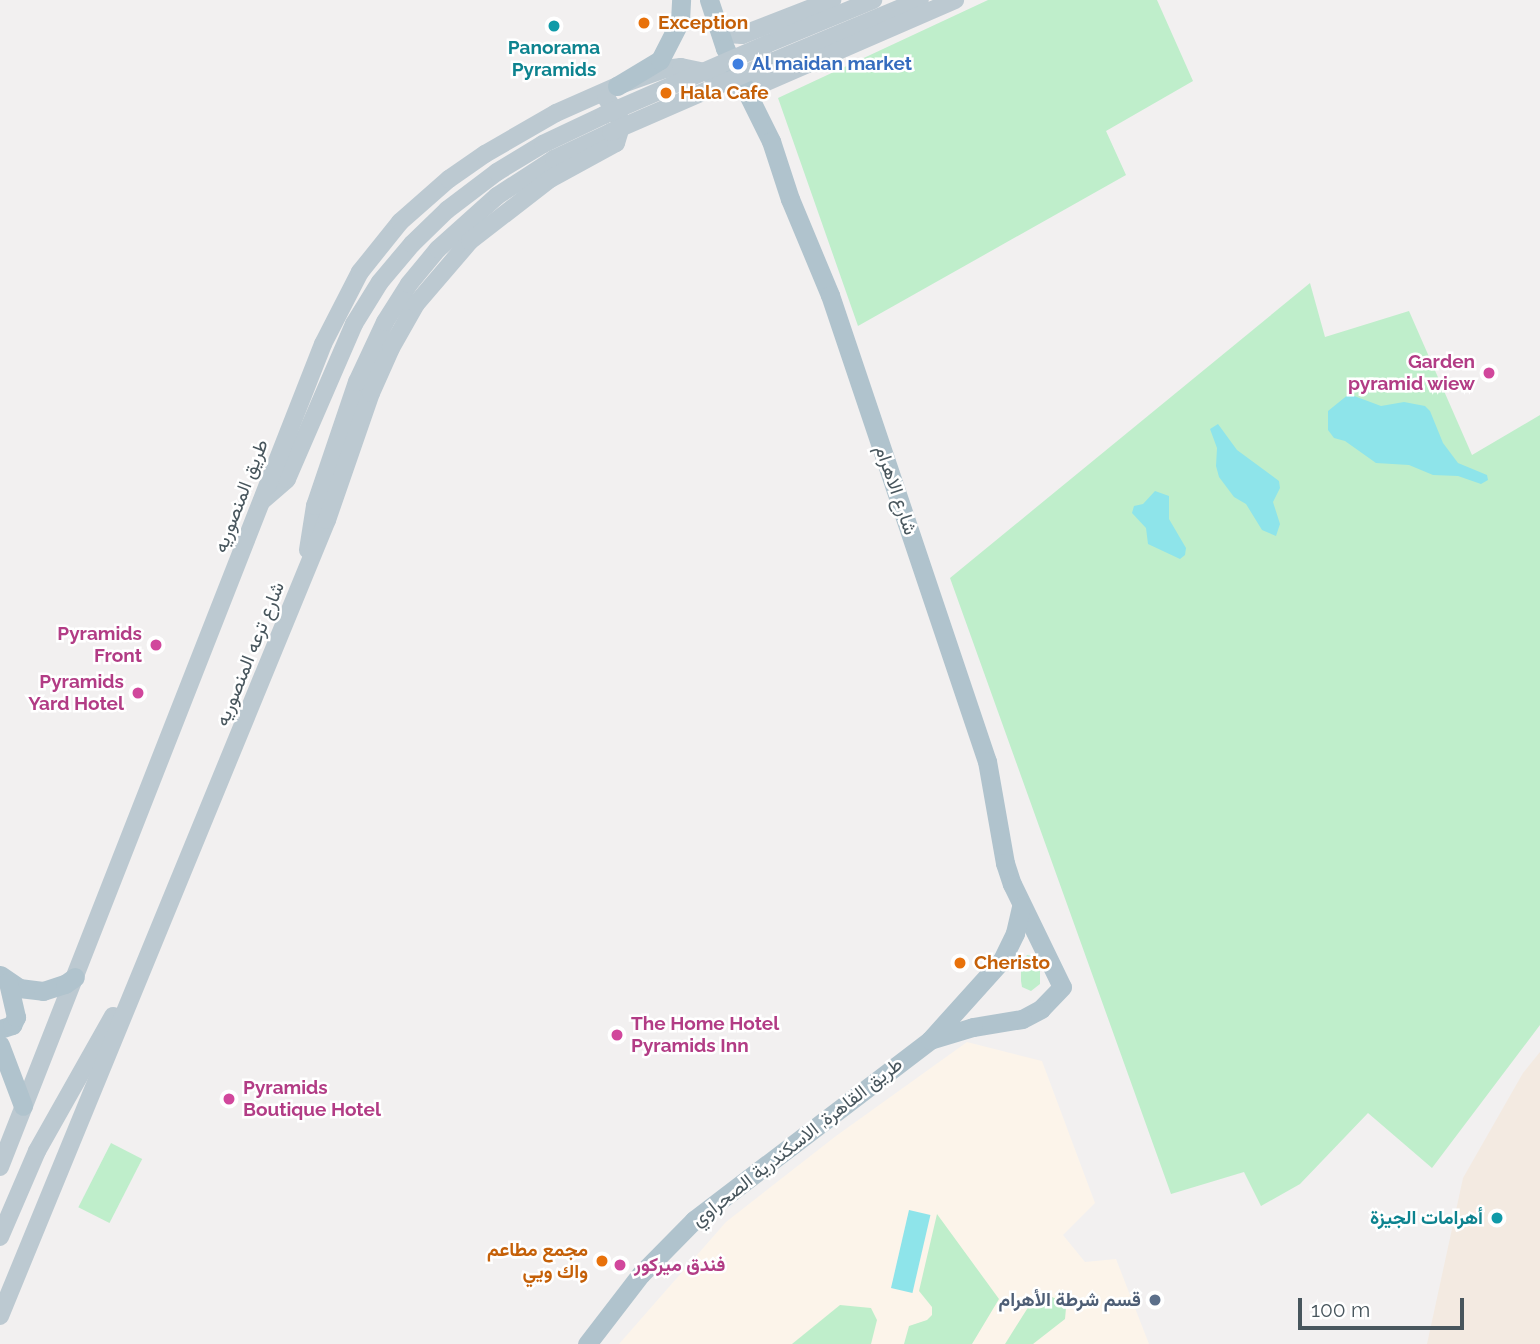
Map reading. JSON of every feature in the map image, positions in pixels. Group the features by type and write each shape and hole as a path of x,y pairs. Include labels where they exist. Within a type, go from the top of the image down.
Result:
{"main road":[{"path":"617,86 660,60 680,22 681,0"},
{"name":"شارع الاهرام","path":"709,0 716,25 753,87 790,199 830,295 979,735 991,776 1005,863 1021,907 1062,987"},
{"path":"716,25 731,35 748,33 832,0"},
{"path":"262,501 276,492 291,472 343,345 367,302 412,244 455,204 506,166 563,133 873,0"},
{"path":"309,564 310,531 315,506 365,362 385,322 409,284 457,229 516,182 572,149 920,0"},
{"path":"748,33 741,52 743,65 753,87 955,0"},
{"name":"طريق المنصوريه","path":"0,1167 339,309 360,272 400,222 438,187 485,154 556,113 617,86 666,69 681,67 718,75 753,87"},
{"name":"شارع ترعه المنصوريه","path":"0,1316 309,564 337,494 371,393 416,304 450,261 491,222 550,179 616,143 620,130 617,110 609,100 596,95"},
{"name":"طريق القاهرة, الاسكندرية الصحراوي","path":"587,1344 641,1274 694,1220 742,1180 930,1040 1002,960 1015,933 1021,907"},
{"path":"4,979 31,991 43,991 65,984 75,977"},
{"path":"0,1029 12,1025 16,1017 4,979"},
{"path":"0,1237 20,1187 53,1121 118,1008 137,984"},
{"name":"طريق القاهرة, الاسكندرية الصحراوي","path":"930,1040 973,1027 1022,1019 1041,1009 1062,987"},
{"path":"0,1045 23,1106"}],"shaded area":[{"path":"967,1042 1042,1061 1095,1203 1063,1235 1085,1262 1116,1259 1149,1344 619,1344 726,1222 836,1136"}],"green space":[{"path":"988,0 1157,0 1193,81 1106,131 1126,175 858,326 778,98"},
{"path":"1310,283 1325,337 1409,311 1472,455 1540,415 1540,1025 1432,1168 1368,1113 1300,1184 1261,1206 1244,1172 1171,1194 950,578"},
{"path":"1027,955 1037,957 1040,964 1040,984 1031,991 1022,987 1021,981 1021,963"},
{"path":"111,1143 142,1159 109,1223 78,1207"},
{"path":"937,1214 999,1299 972,1344 904,1344 909,1326 927,1320 932,1315 932,1307 919,1291"},
{"path":"1039,1290 1054,1298 1067,1297 1065,1319 1033,1344 1005,1344"},
{"path":"840,1305 871,1308 877,1320 871,1344 792,1344"}],"sand":[{"name":"أهرامات الجيزة","path":"1540,1052 1540,1344 1427,1344 1463,1178 1523,1073"}],"water":[{"path":"1349,394 1381,406 1404,402 1425,406 1430,411 1443,443 1458,463 1487,475 1488,480 1481,484 1458,476 1433,475 1409,465 1376,463 1345,441 1334,438 1328,430 1328,411"},
{"path":"1218,424 1237,450 1279,481 1280,488 1273,502 1280,524 1276,536 1262,530 1246,504 1234,497 1219,477 1216,466 1217,448 1210,429"},
{"path":"1155,491 1169,496 1169,519 1186,548 1185,555 1180,559 1148,544 1146,528 1132,513 1134,506 1143,504"},
{"path":"909,1210 930,1215 912,1293 891,1288"}],"place":[{"name":"Exception","path":"644,23"},
{"name":"Panorama Pyramids","path":"554,26"},
{"name":"Al maidan market","path":"738,64"},
{"name":"Hala Cafe","path":"666,93"},
{"name":"Garden pyramid wiew","path":"1489,373"},
{"name":"Pyramids Front","path":"156,645"},
{"name":"Pyramids Yard Hotel","path":"138,693"},
{"name":"Cheristo","path":"960,963"},
{"name":"The Home Hotel Pyramids Inn","path":"617,1035"},
{"name":"Pyramids Boutique Hotel","path":"229,1099"},
{"name":"أهرامات الجيزة","path":"1497,1218"},
{"name":"مجمع مطاعم واك ويي","path":"602,1261"},
{"name":"فندق ميركور","path":"620,1265"},
{"name":"قسم شرطة الأهرام","path":"1155,1300"}]}
